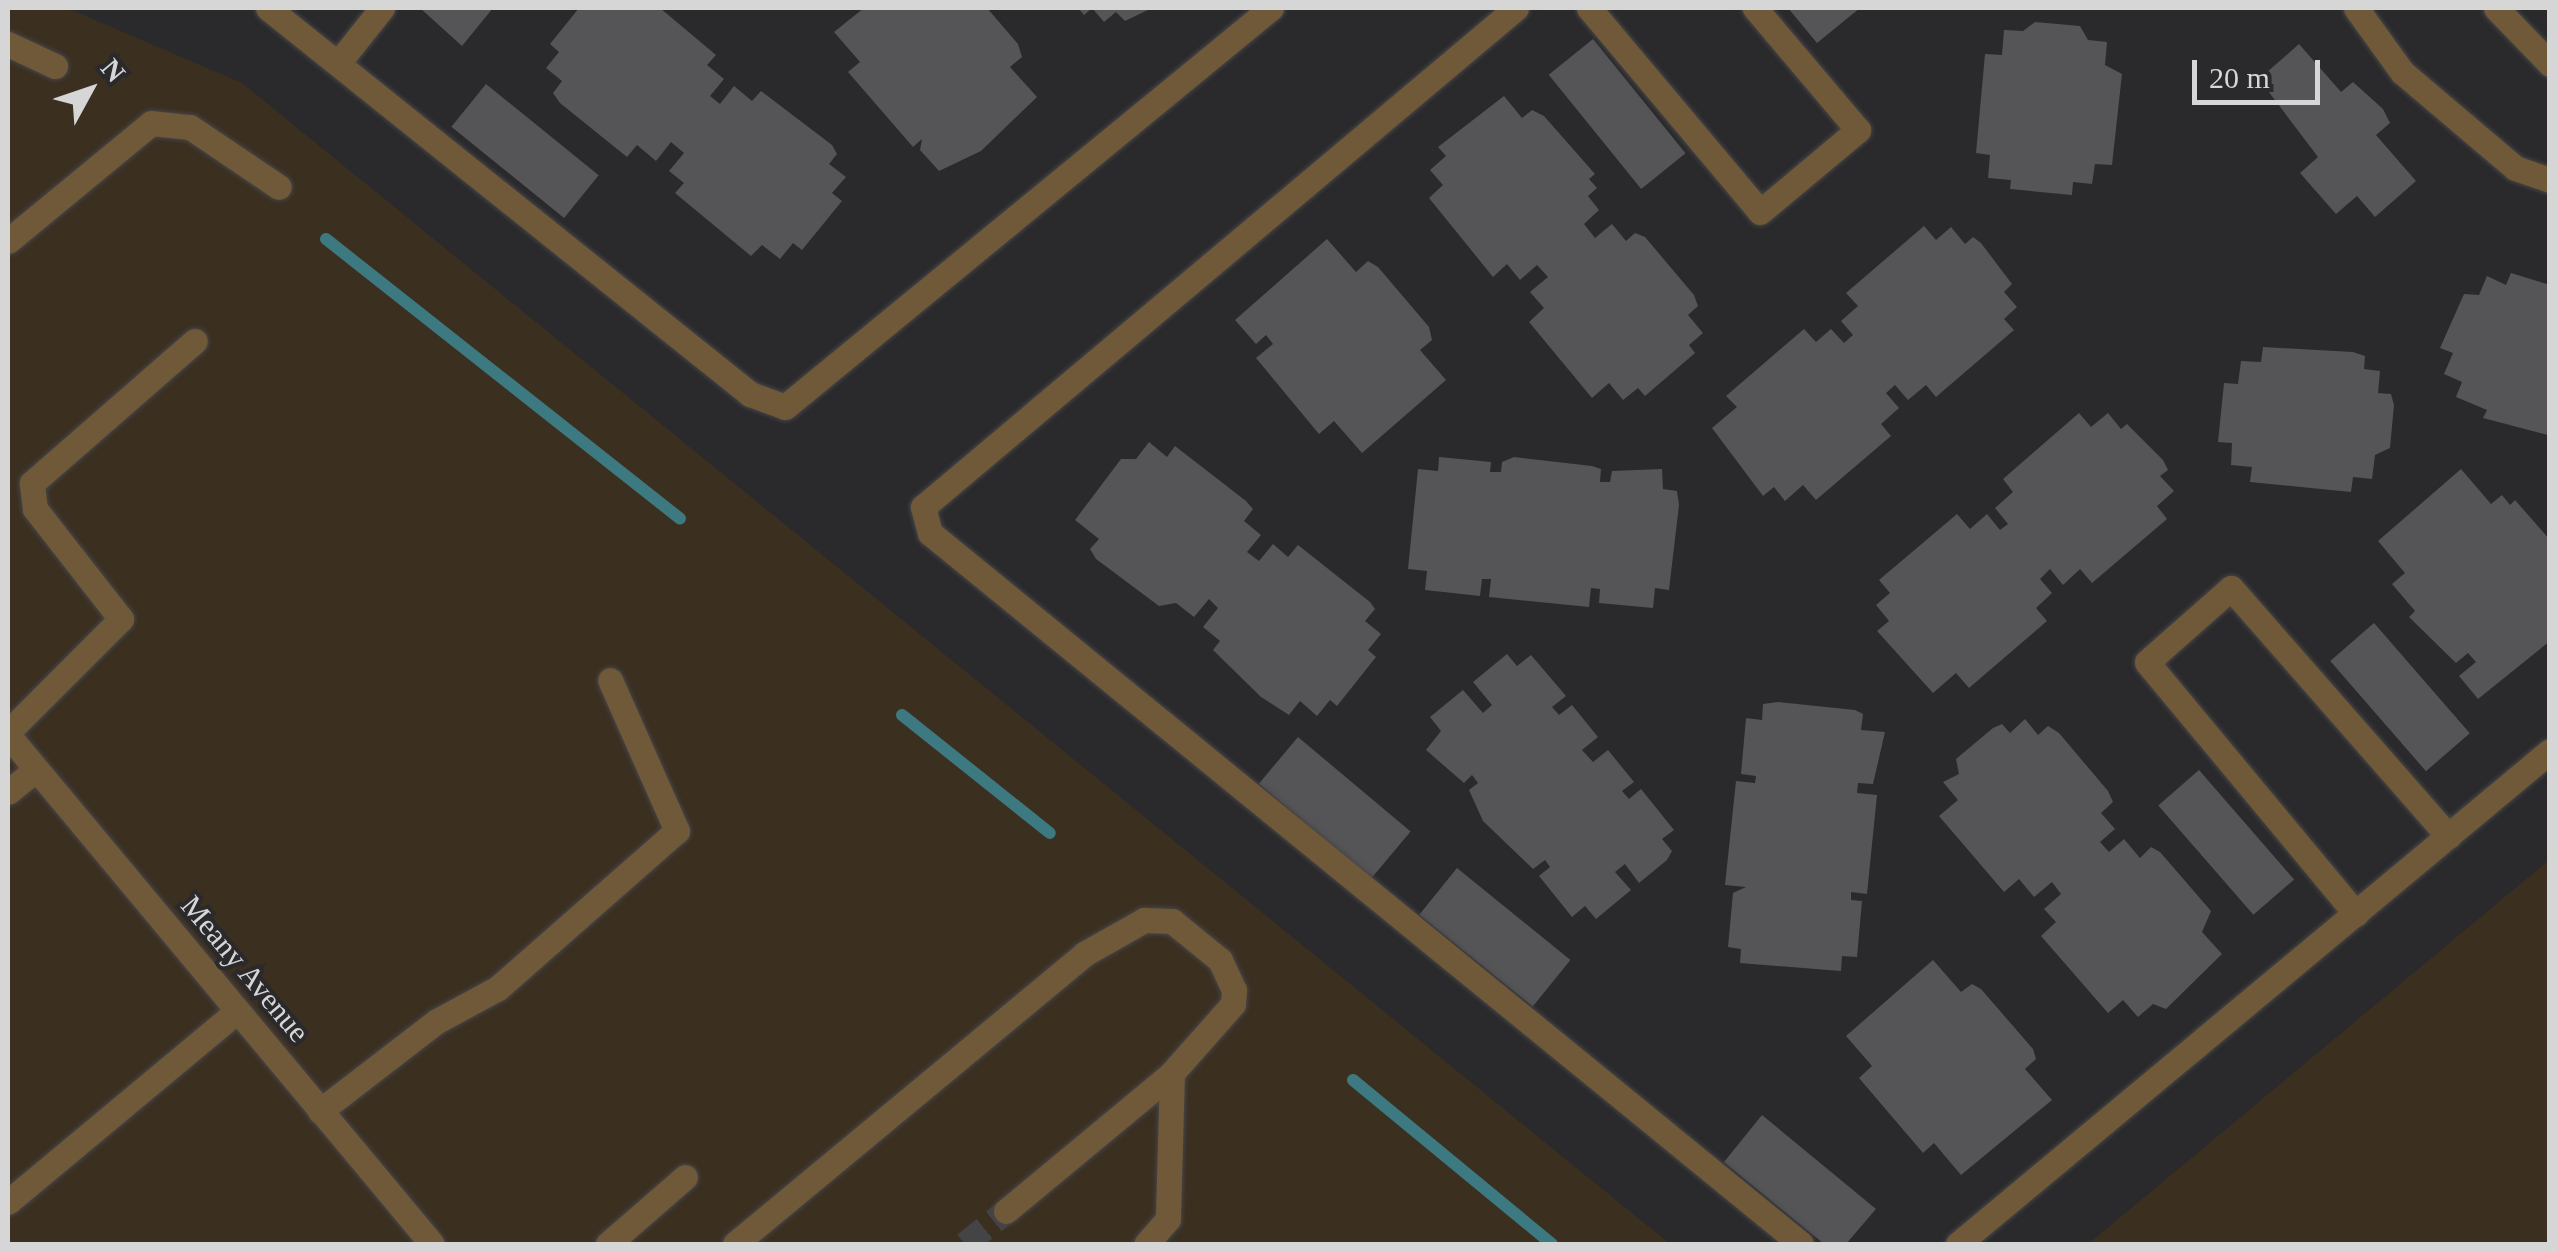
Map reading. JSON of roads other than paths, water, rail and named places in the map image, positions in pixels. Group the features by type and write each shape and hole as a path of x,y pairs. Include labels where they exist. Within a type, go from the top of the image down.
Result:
{"street":[{"path":"268,8 750,394 785,407 1271,8"},
{"path":"339,62 382,8"},
{"path":"1516,8 922,507 930,534 1801,1244"},
{"path":"1589,8 1760,212 1858,130 1755,8"},
{"path":"2356,8 2402,72 2516,168 2550,180"},
{"path":"2496,8 2550,64"},
{"path":"8,44 56,66"},
{"path":"8,241 151,124 190,127 279,187"},
{"path":"8,733 120,619 35,509 32,483 194,341"},
{"path":"2356,914 2146,662 2231,588 2448,836"},
{"path":"320,1111 438,1021 498,988 677,831 610,680"},
{"name":"Meany Avenue","path":"8,733 432,1244"},
{"path":"1958,1244 2550,751"},
{"path":"8,792 36,769"},
{"path":"735,1244 1084,954 1144,920 1172,921 1191,932 1220,960 1234,990 1233,1004 1172,1073 1006,1211"},
{"path":"8,1202 237,1010"},
{"path":"1146,1244 1168,1219 1172,1073"},
{"path":"608,1244 685,1177"}],"waterway":[{"path":"326,239 680,519"},
{"path":"902,715 1050,833"},
{"path":"1353,1080 1552,1244"}],"tunnel":[{"path":"965,1244 1006,1211"}]}
